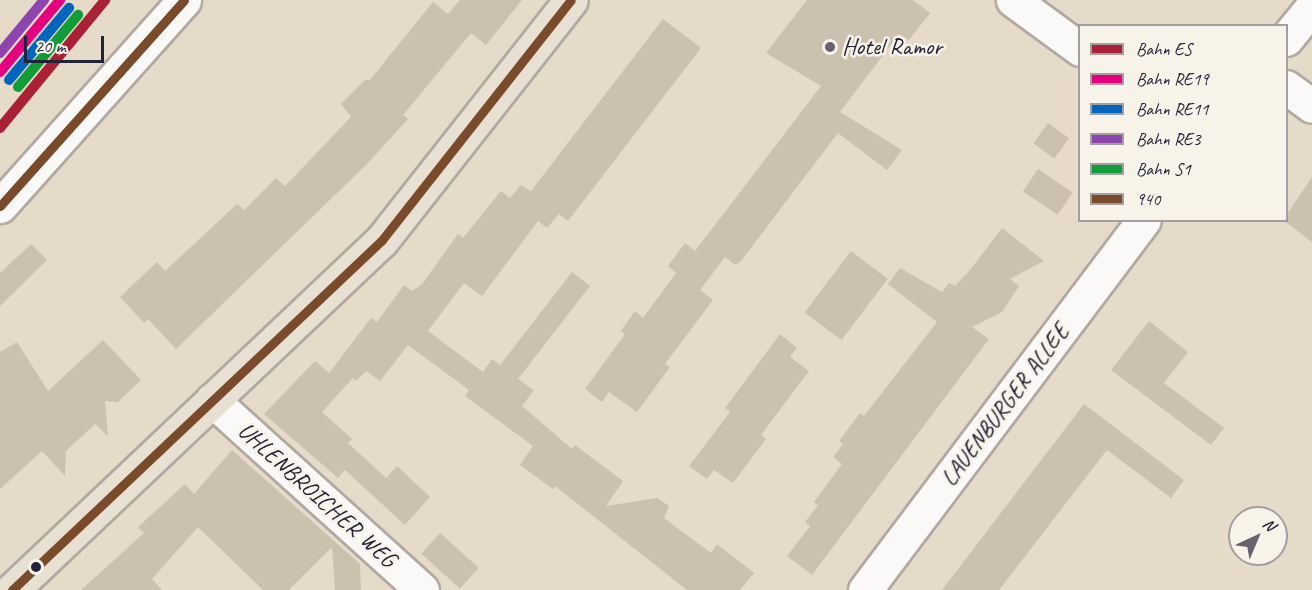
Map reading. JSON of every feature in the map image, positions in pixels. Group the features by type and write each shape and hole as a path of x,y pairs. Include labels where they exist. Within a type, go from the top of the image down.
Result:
{"main road":[{"path":"12,590 382,240 571,0"}],"street":[{"path":"0,206 184,0"},
{"path":"1013,0 1078,48"},
{"path":"1288,38 1312,7"},
{"path":"1288,88 1312,106"},
{"name":"LAUENBURGER ALLEE","path":"865,590 1142,222"},
{"name":"UHLENBROICHER WEG","path":"212,400 422,590"}],"building":[{"path":"460,0 522,0 486,45 471,33 403,115 408,119 366,165 176,349 148,319 144,323 120,297 157,262 165,271 237,204 244,210 276,178 285,186 351,117 341,104 366,79 369,81 433,2 448,14"},
{"path":"807,0 913,0 930,13 909,40 899,34 840,112 902,150 887,170 838,133 741,261 735,265 725,257 700,290 713,300 665,364 670,367 637,412 609,392 602,402 585,389 625,334 621,331 635,311 643,318 676,273 668,266 685,243 695,251 821,86 766,53"},
{"path":"663,19 701,48 568,221 559,214 547,228 538,221 482,296 464,283 428,331 483,372 492,359 500,365 572,272 590,286 518,379 534,390 522,406 572,449 575,445 623,481 606,506 657,498 669,506 664,518 711,553 717,544 754,573 740,590 687,590 555,486 553,489 520,465 533,446 465,396 469,390 408,345 380,381 366,371 356,381 353,378 322,412 352,439 348,443 386,478 397,466 430,497 405,525 345,470 338,478 264,414 315,361 329,373 371,318 377,322 404,285 412,291 422,284 458,234 463,238 501,191 510,198 521,185 531,191"},
{"path":"1048,123 1069,138 1054,159 1033,143"},
{"path":"1038,169 1073,192 1058,215 1023,191"},
{"path":"1312,177 1312,242 1286,222 1288,222 1288,213"},
{"path":"1002,228 1044,261 1010,279 1019,286 1002,312 972,327 989,339 812,575 787,556 810,526 805,522 818,505 814,502 842,464 833,457 843,444 839,441 860,413 864,416 937,322 888,284 900,268 942,292 949,283 955,286"},
{"path":"31,244 47,260 0,306 0,273"},
{"path":"851,251 888,279 841,340 805,312"},
{"path":"1149,321 1188,352 1164,383 1224,428 1211,445 1111,370"},
{"path":"780,334 797,348 790,357 809,371 761,435 766,439 733,483 714,470 707,479 689,466 730,412 725,408"},
{"path":"103,340 141,380 118,402 105,401 108,436 95,424 66,451 65,476 42,451 0,489 0,352 17,342 48,391"},
{"path":"1084,404 1184,480 1171,498 1107,450 999,590 942,590"},
{"path":"232,450 360,564 361,590 335,590 332,547 289,590 263,590 198,527 152,579 162,590 81,590 144,533 138,527 185,484 194,494"},
{"path":"440,533 479,568 460,589 421,554"}],"rail line":[{"name":"RE3","path":"0,53 44,0"},
{"name":"RE19","path":"0,72 60,0"},
{"name":"ES","path":"0,128 105,0"},
{"name":"RE11","path":"9,80 69,8"},
{"name":"S1","path":"18,87 78,15"}],"transit line":[{"name":"940","path":"0,206 184,0"},
{"name":"940","path":"12,590 382,240 571,0"}],"place":[{"name":"Hotel Ramor","path":"830,47"}]}
